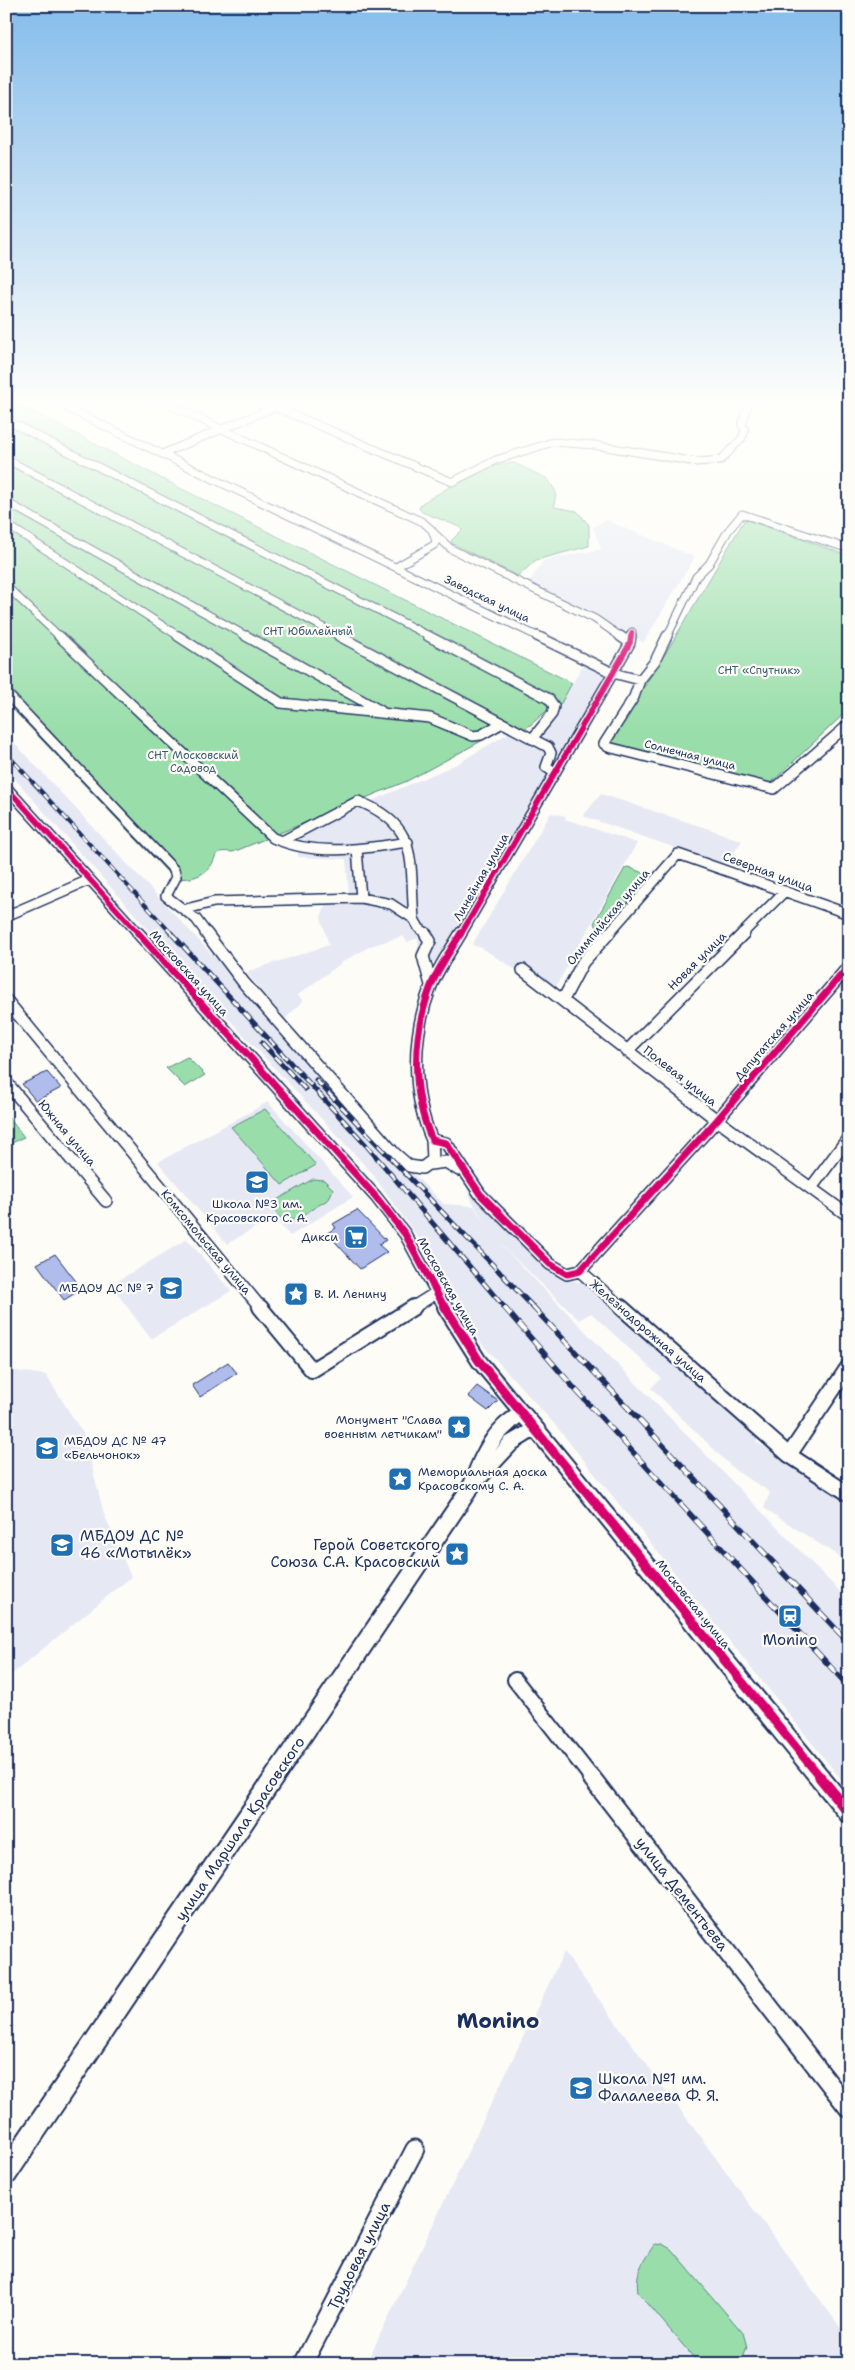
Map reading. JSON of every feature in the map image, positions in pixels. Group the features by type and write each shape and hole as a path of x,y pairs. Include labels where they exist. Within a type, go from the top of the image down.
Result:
{"street":[{"path":"23,512 382,712"},
{"path":"105,512 550,749 546,767 555,773"},
{"path":"185,512 549,699 554,706 552,714 532,739"},
{"name":"Заводская улица","path":"281,512 613,673 640,680"},
{"path":"404,512 416,518 451,549 595,619 630,643"},
{"path":"640,680 656,661 696,578 710,564 728,531 742,514 781,525 849,549"},
{"path":"6,524 281,703 434,718 473,736 481,735 502,723"},
{"path":"396,567 429,549 436,541 435,534"},
{"path":"6,586 273,838 317,849 357,849 408,842"},
{"name":"Линейная улица","path":"436,1142 423,1116 417,1082 420,1025 431,985 613,673 630,643 632,632"},
{"name":"Солнечная улица","path":"640,680 634,697 604,741 608,747 774,789 849,724"},
{"path":"6,693 176,873 166,896 186,909 244,983 394,1153 409,1166 417,1169 441,1160 448,1161 466,1176"},
{"name":"Московская улица","path":"6,787 376,1196 406,1234 436,1293 479,1361 849,1813"},
{"path":"282,841 358,801 383,812 404,833 408,842 414,919 419,928 429,936 430,941 423,956 431,985"},
{"path":"357,849 361,898"},
{"name":"Северная улица","path":"678,854 849,914"},
{"name":"Олимпийская улица","path":"563,1000 583,962 678,854"},
{"path":"6,916 89,880"},
{"name":"Новая улица","path":"627,1050 785,891"},
{"path":"186,909 214,902 361,898 390,904 414,919"},
{"name":"Депутатская улица","path":"717,1120 849,966"},
{"name":"Полевая улица","path":"523,970 717,1120 849,1216"},
{"name":"Комсомольская улица","path":"6,1000 312,1370 436,1293"},
{"name":"Южная улица","path":"6,1082 106,1202"},
{"path":"580,1271 717,1120"},
{"path":"811,1188 849,1138"},
{"path":"430,1164 436,1142"},
{"name":"Железнодорожная улица","path":"436,1142 446,1143 466,1176 498,1212 550,1264 563,1274 570,1276 580,1271 789,1455 849,1494"},
{"path":"789,1455 849,1366"},
{"name":"улица Маршала Красовского","path":"473,1484 480,1459 504,1424 522,1413"},
{"name":"улица Маршала Красовского","path":"6,2174 473,1484 491,1468 511,1443 535,1428"},
{"name":"улица Дементьева","path":"515,1680 849,2109"},
{"name":"Трудовая улица","path":"303,2364 415,2148"}],"shaded area":[{"path":"606,520 695,557 643,643 628,630 620,632 527,585 544,560 601,549 593,527"},
{"path":"583,665 606,677 554,770 530,803 436,963 419,957 418,938 407,942 403,936 371,946 344,961 298,995 303,1001 285,1019 246,972 329,945 321,918 327,898 349,896 346,859 298,857 299,832 457,764 512,731 537,744"},
{"path":"6,734 277,1024 285,1038 393,1154 444,1204 474,1206 487,1227 471,1199 465,1181 512,1233 563,1278 579,1282 588,1279 762,1437 756,1442 849,1498 849,1563 764,1508 770,1492 736,1471 651,1388 661,1378 591,1313 579,1320 499,1243 849,1601 849,1789 556,1426 481,1343 419,1239 371,1172 197,985 6,769"},
{"path":"601,794 742,841 725,865 583,816"},
{"path":"551,813 566,816 565,819 637,843 555,988 519,972 482,948 472,945"},
{"name":"Школа №3 им. Красовского С. А.","path":"268,1102 353,1197 290,1236 273,1217 227,1244 158,1162"},
{"name":"МБДОУ ДС № 7","path":"187,1239 231,1291 151,1339 111,1285"},
{"name":"МБДОУ ДC № 46 «Мотылёк»","path":"16,1371 46,1375 84,1435 104,1514 131,1577 6,1679 6,1375"},
{"name":"Школа №1 им. Фалалеева Ф. Я.","path":"564,1952 846,2335 839,2364 366,2364"}],"green space":[{"path":"6,512 227,512 572,683 560,705 545,712 522,730 511,725 407,781 233,852 220,852 215,856 211,866 199,875 185,878 172,877 6,702 6,528 279,705 425,720 420,712 287,701 6,522"},
{"path":"422,512 578,512 589,525 589,546 536,560 518,576 453,544 451,541 462,530 460,527"},
{"name":"СНТ «Спутник»","path":"745,519 849,556 849,709 771,783 608,743 667,651"},
{"path":"628,867 643,873 649,879 605,930 599,930 594,923 625,868"},
{"path":"187,1057 205,1075 185,1087 166,1068"},
{"path":"265,1109 316,1165 282,1185 231,1127"},
{"path":"9,1118 24,1137 6,1146 6,1119"},
{"path":"313,1179 324,1180 333,1189 329,1199 294,1220 279,1217 274,1210 275,1201"},
{"path":"662,2244 671,2249 743,2333 747,2347 740,2364 699,2364 638,2292 639,2272 643,2262 654,2245"}],"building":[{"path":"47,1072 61,1088 36,1101 22,1084"},
{"name":"Дикси","path":"357,1210 386,1240 379,1245 387,1252 360,1269 327,1233 336,1228 333,1224"},
{"path":"55,1254 82,1289 64,1300 37,1264"},
{"path":"228,1362 237,1373 200,1397 192,1385"},
{"path":"477,1386 498,1401 488,1411 468,1396"}],"railway":[{"path":"6,753 172,934"},
{"path":"171,933 366,1145 505,1308"},
{"path":"262,1043 305,1089"},
{"path":"316,1080 534,1308"},
{"path":"504,1307 574,1388 849,1687"},
{"path":"533,1307 849,1643"}],"cycle path":[{"path":"632,632 630,643 613,673 431,985 421,1023 416,1063 419,1103 424,1122 432,1140 446,1143 466,1176 480,1194 550,1264 567,1274 580,1271 717,1120 849,966"},
{"path":"6,787 376,1197 405,1234 436,1293 479,1361 849,1813"}],"place":[{"name":"Школа №3 им. Красовского С. А.","path":"257,1182"},
{"name":"Дикси","path":"356,1237"},
{"name":"МБДОУ ДС № 7","path":"171,1288"},
{"name":"В. И. Ленину","path":"296,1294"},
{"name":"Монумент \"Слава военным летчикам\"","path":"459,1427"},
{"name":"МБДОУ ДС № 47 «Бельчонок»","path":"47,1448"},
{"name":"Мемориальная доска Красовскому С. А.","path":"400,1479"},
{"name":"МБДОУ ДC № 46 «Мотылёк»","path":"62,1545"},
{"name":"Герой Советского Союза С.А. Красовский","path":"457,1554"},
{"name":"Monino","path":"790,1616"},
{"name":"Школа №1 им. Фалалеева Ф. Я.","path":"581,2088"}],"district":[{"name":"Monino","path":"498,2021"}],"park label":[{"name":"СНТ Юбилейный","path":"308,631"},
{"name":"СНТ Московский Садовод","path":"193,761"}]}
